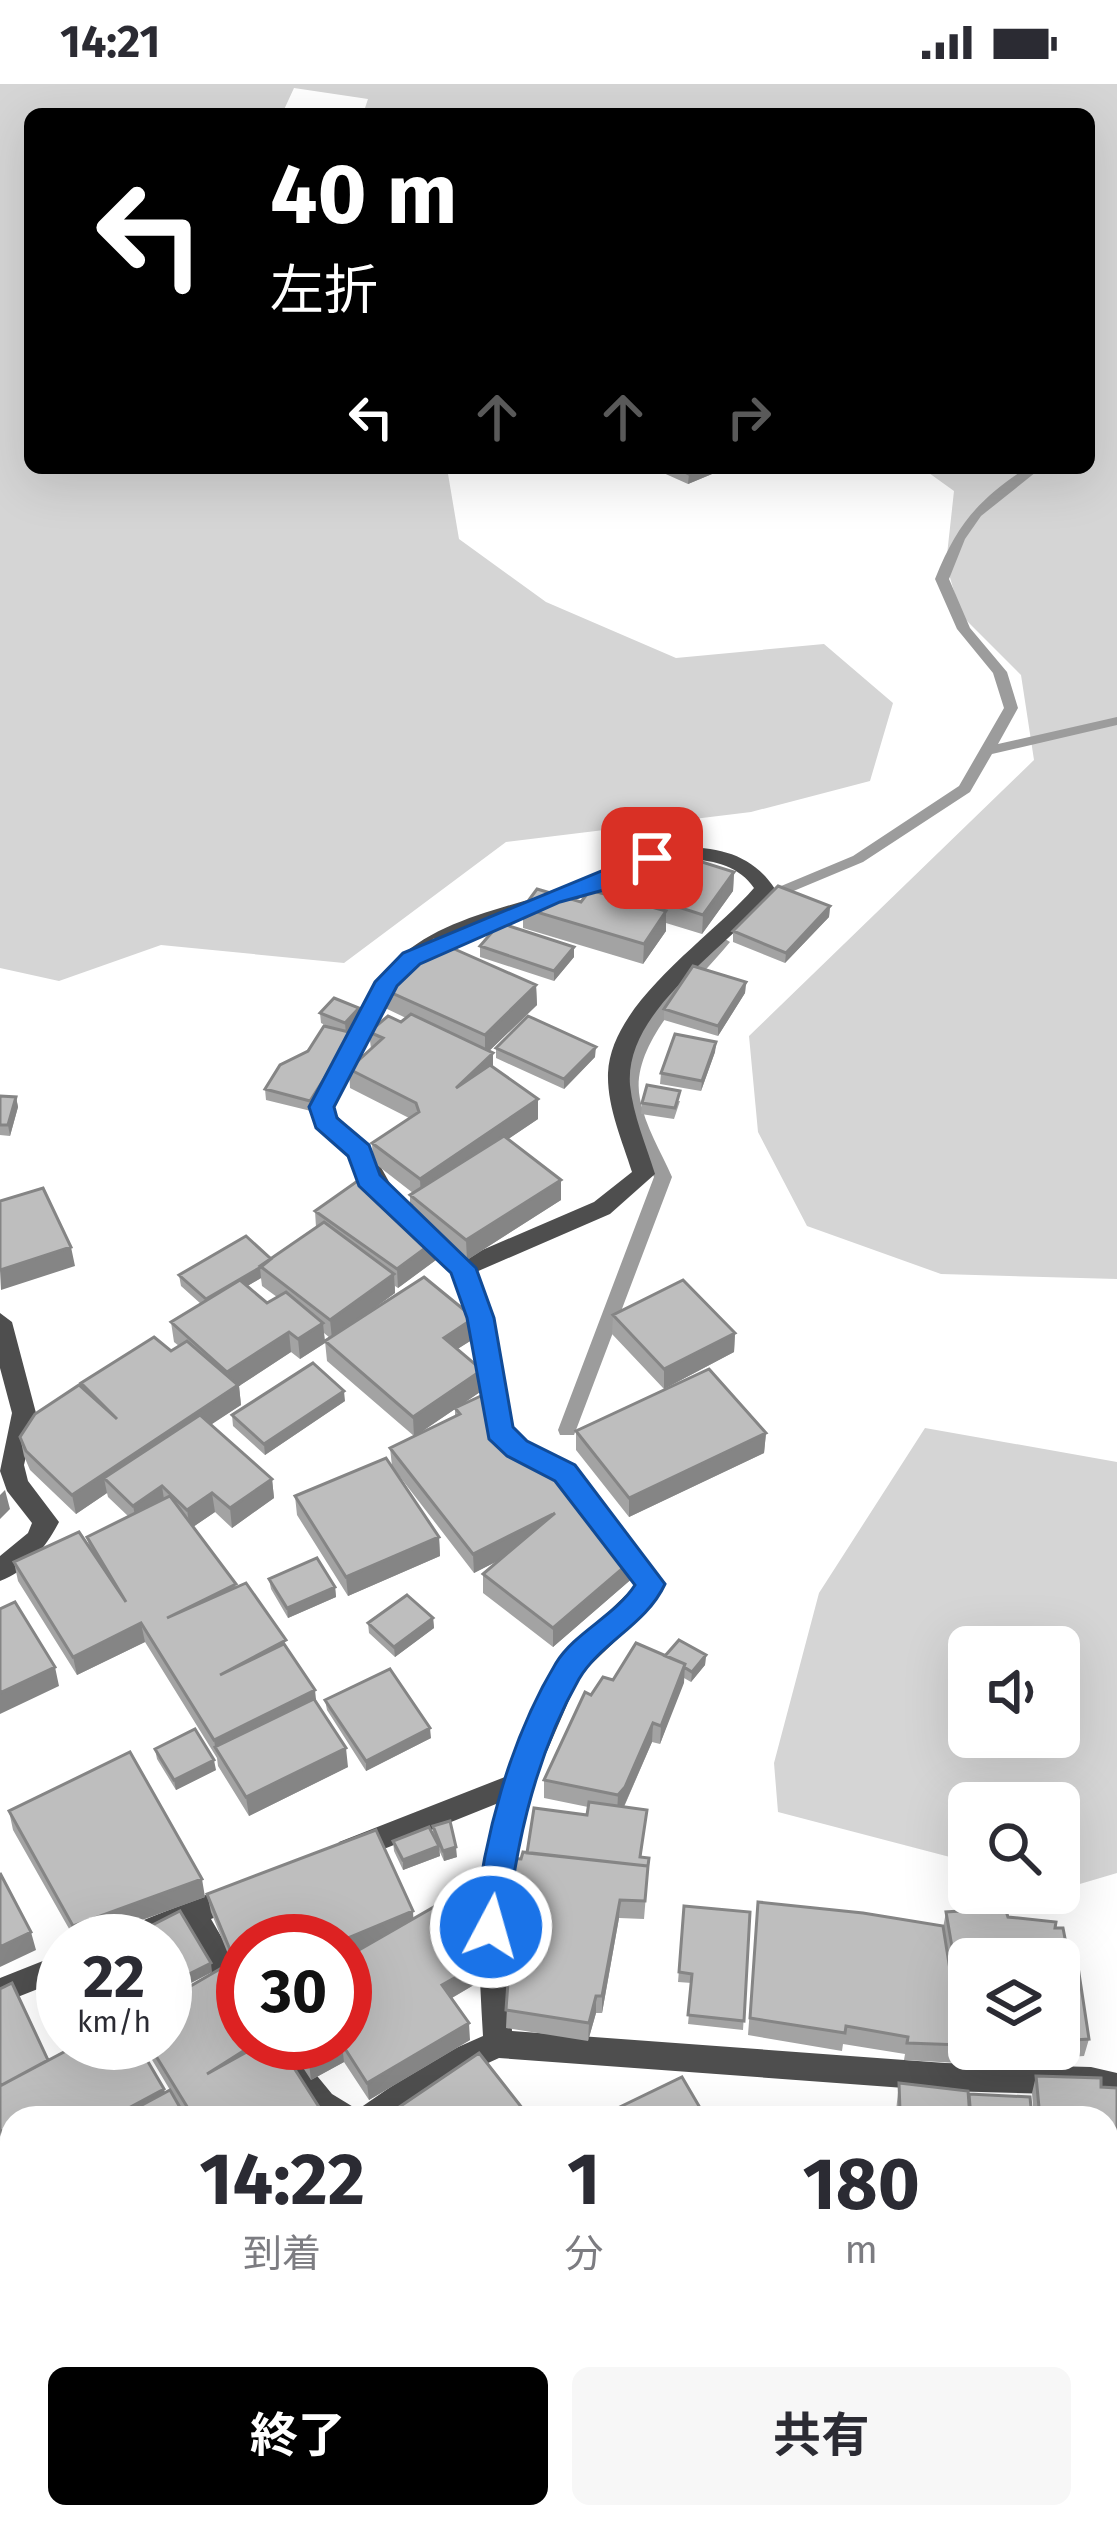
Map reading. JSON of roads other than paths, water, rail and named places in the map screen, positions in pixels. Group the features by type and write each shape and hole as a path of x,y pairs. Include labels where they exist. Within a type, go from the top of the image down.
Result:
{"street":[{"path":"463,1268 602,1208 644,1174 622,1102 621,1058 642,1018 765,889 759,874 739,860 652,858 602,883 551,897 412,958 388,982 321,1107 325,1122 360,1152 368,1179 463,1268 480,1318 500,1431 517,1448 565,1473 650,1584 643,1599 569,1668 526,1765 500,1848 491,1927 497,2044"},
{"path":"0,1322 24,1413 10,1465 16,1484 46,1522 37,1540 0,1570"},
{"path":"316,1864 504,1789 523,1786"},
{"path":"216,1954 192,1913 274,1880"},
{"path":"0,1991 36,1977"},
{"path":"388,2106 442,2069 497,2044 945,2077 1091,2081 1117,2087"},
{"path":"294,2070 325,2106"}],"waterway":[{"path":"767,897 858,859 965,789 1011,708 1000,672 964,629 942,579 976,513 1026,474"},
{"path":"991,750 1117,721"},
{"path":"567,1430 663,1177 634,1109 632,1072 664,1010 722,942"}]}
